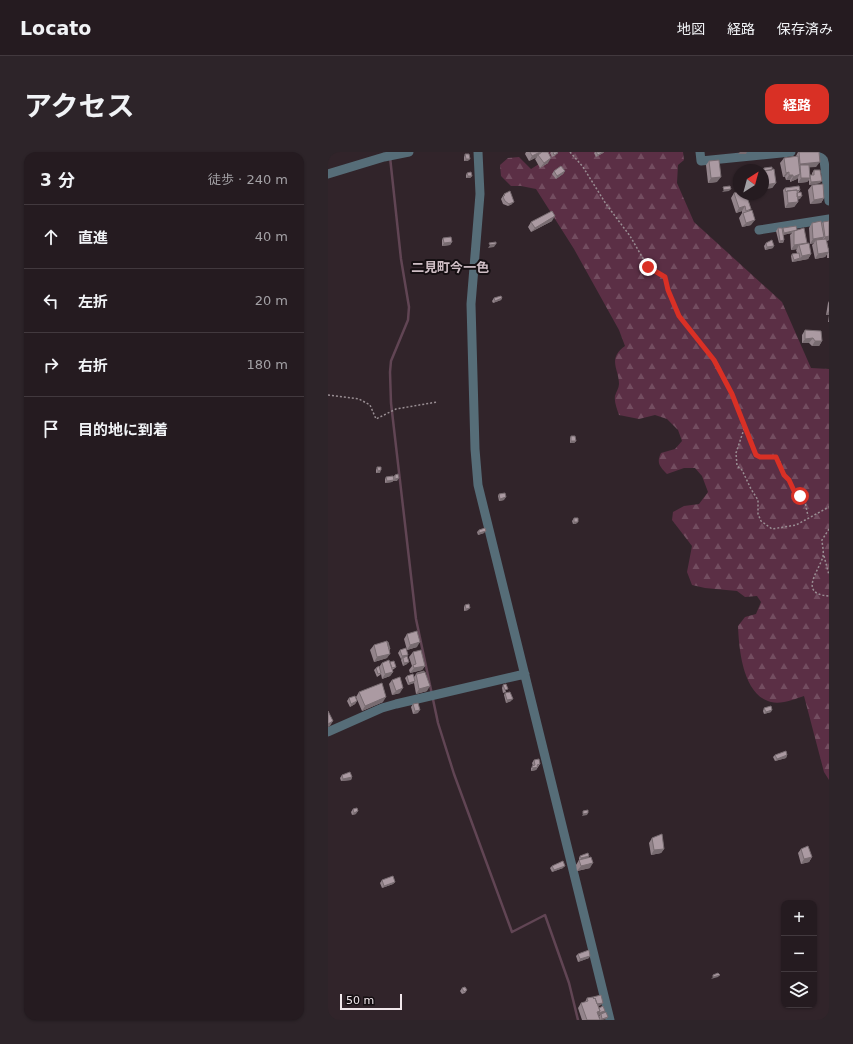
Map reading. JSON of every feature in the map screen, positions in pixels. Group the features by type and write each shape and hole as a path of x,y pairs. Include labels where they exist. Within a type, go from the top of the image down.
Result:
{"street":[{"path":"328,174 384,157 409,152"},
{"path":"478,152 480,194 471,304 475,449 478,485 610,1020"},
{"path":"700,152 700,161 791,152"},
{"path":"824,152 829,201"},
{"path":"759,230 829,219"},
{"path":"328,732 382,708 525,674"}],"path":[{"path":"570,152 583,167 606,204 630,236 648,267 665,277 668,290 679,316 714,360 732,394 756,455 760,457 776,457 780,462 780,469 789,480 795,493 805,502 807,515 809,517"},
{"path":"328,395 358,399 370,405 376,419 396,409 437,402"},
{"path":"744,423 744,429 736,453 737,466 742,470 758,500 758,514 761,521 772,529 779,529 796,525 829,507"},
{"path":"829,529 822,540 823,555 829,575"},
{"path":"823,555 814,574 813,588 817,593 829,596"}],"green space":[{"path":"540,152 683,152 684,160 678,165 677,183 694,222 782,302 811,368 829,369 829,780 824,772 804,696 783,702 771,702 762,698 754,691 744,670 741,659 738,626 745,617 756,614 761,602 757,596 745,597 737,591 705,588 692,585 687,572 692,546 672,520 673,512 684,506 699,504 708,492 702,476 695,468 684,468 667,474 660,465 659,460 661,453 675,449 682,441 678,430 667,419 655,415 639,419 619,415 615,401 615,396 619,387 619,379 615,360 616,355 625,346 619,330 574,249 536,189 511,186 501,176 500,165 508,158 519,157 531,169 542,162"}],"building":[{"path":"530,152 540,152 532,156"},
{"path":"542,152 548,152 551,158 544,163 538,155"},
{"path":"596,152 603,152 598,155"},
{"path":"799,152 819,152 820,162 800,164"},
{"path":"465,154 469,154 470,159 466,159"},
{"path":"798,156 800,174 793,177 793,175 789,175 789,172 786,173 784,158"},
{"path":"719,160 721,177 711,178 709,161"},
{"path":"800,165 809,165 810,178 801,178"},
{"path":"561,166 565,171 557,176 554,171"},
{"path":"774,169 776,183 769,184 769,170"},
{"path":"814,170 820,170 822,181 811,182 810,175 814,175"},
{"path":"471,172 472,176 468,176 467,173"},
{"path":"823,184 824,198 814,200 812,185"},
{"path":"730,186 731,189 724,190 723,187"},
{"path":"799,186 800,190 786,192 785,188"},
{"path":"797,190 798,202 788,203 787,191"},
{"path":"510,191 514,202 509,204 503,197 505,195 504,194"},
{"path":"801,192 802,196 797,197 797,193"},
{"path":"736,200 748,200 751,209 746,211 745,206 739,208"},
{"path":"752,210 755,220 746,223 743,213"},
{"path":"552,211 555,216 535,228 531,222"},
{"path":"821,221 824,237 813,239 812,223"},
{"path":"829,221 829,236 825,237 823,222"},
{"path":"796,226 797,230 784,233 783,228"},
{"path":"778,228 782,228 784,240 780,241"},
{"path":"804,228 807,243 794,245 794,231"},
{"path":"451,237 452,242 444,243 443,238"},
{"path":"826,239 829,252 818,254 816,240"},
{"path":"772,240 774,246 767,247 766,243"},
{"path":"496,242 496,244 490,245 489,243"},
{"path":"809,243 811,254 802,256 799,245"},
{"path":"799,253 800,258 794,260 792,254"},
{"path":"501,296 502,298 495,301 494,298"},
{"path":"805,330 821,331 822,341 815,341 813,338 805,339"},
{"path":"571,436 575,436 576,441 571,441"},
{"path":"377,467 381,467 381,470 378,471"},
{"path":"398,474 399,478 395,479 395,475"},
{"path":"393,476 394,480 387,481 386,477"},
{"path":"505,493 506,497 500,499 499,494"},
{"path":"574,518 578,518 578,522 574,522"},
{"path":"485,528 486,531 479,533 479,530"},
{"path":"469,604 470,608 466,609 465,605"},
{"path":"417,631 420,642 410,645 407,634"},
{"path":"387,641 390,654 377,657 374,645"},
{"path":"406,648 408,655 402,656 400,650"},
{"path":"421,650 425,666 414,668 413,665 416,664 413,652"},
{"path":"407,656 409,662 404,663 403,658"},
{"path":"389,660 393,672 385,674 382,663"},
{"path":"394,661 396,667 392,668 390,662"},
{"path":"379,666 381,673 378,674 376,668"},
{"path":"425,672 430,686 419,689 416,674"},
{"path":"413,674 415,681 409,683 407,676"},
{"path":"400,677 403,688 396,691 392,680"},
{"path":"382,683 386,697 365,706 359,692"},
{"path":"506,684 508,689 505,690 503,685"},
{"path":"510,692 513,699 507,700 505,693"},
{"path":"355,696 357,701 351,704 349,698"},
{"path":"418,703 420,710 415,711 413,704"},
{"path":"771,706 772,710 766,712 764,708"},
{"path":"328,711 333,721 328,724"},
{"path":"786,751 787,755 777,759 775,755"},
{"path":"539,759 540,764 537,765 538,767 533,768 532,766 535,765 534,760"},
{"path":"350,772 352,777 343,779 342,775"},
{"path":"357,808 358,811 354,813 353,809"},
{"path":"588,810 588,813 583,814 583,811"},
{"path":"662,834 664,849 654,850 652,838"},
{"path":"808,846 812,857 804,859 801,849"},
{"path":"588,853 589,856 581,858 580,856"},
{"path":"591,857 593,863 581,866 579,860"},
{"path":"563,861 565,866 554,870 552,866"},
{"path":"393,876 395,882 384,886 382,880"},
{"path":"589,950 590,956 580,959 578,954"},
{"path":"718,973 720,975 713,977 713,975"},
{"path":"465,987 467,990 464,992 462,988"},
{"path":"601,995 603,1003 597,1004 595,998 594,999 593,997"},
{"path":"593,997 594,999 595,998 600,1011 597,1012 600,1020 587,1020 581,1003 588,1001 587,998"},
{"path":"603,1006 605,1011 598,1013 600,1011 599,1008"},
{"path":"606,1012 608,1017 602,1019 601,1014"}],"waterway":[{"path":"390,157 401,259 409,307 408,320 391,361 391,403 416,619 438,723 454,774 512,932 545,915 569,983 578,1020"}],"district":[{"name":"二見町今一色","path":"450,267"}],"route":[{"path":"648,267 665,277 668,290 672,296 679,316 714,360 732,394 756,455 760,457 776,457 780,462 780,469 789,480 795,493 800,496"}]}
